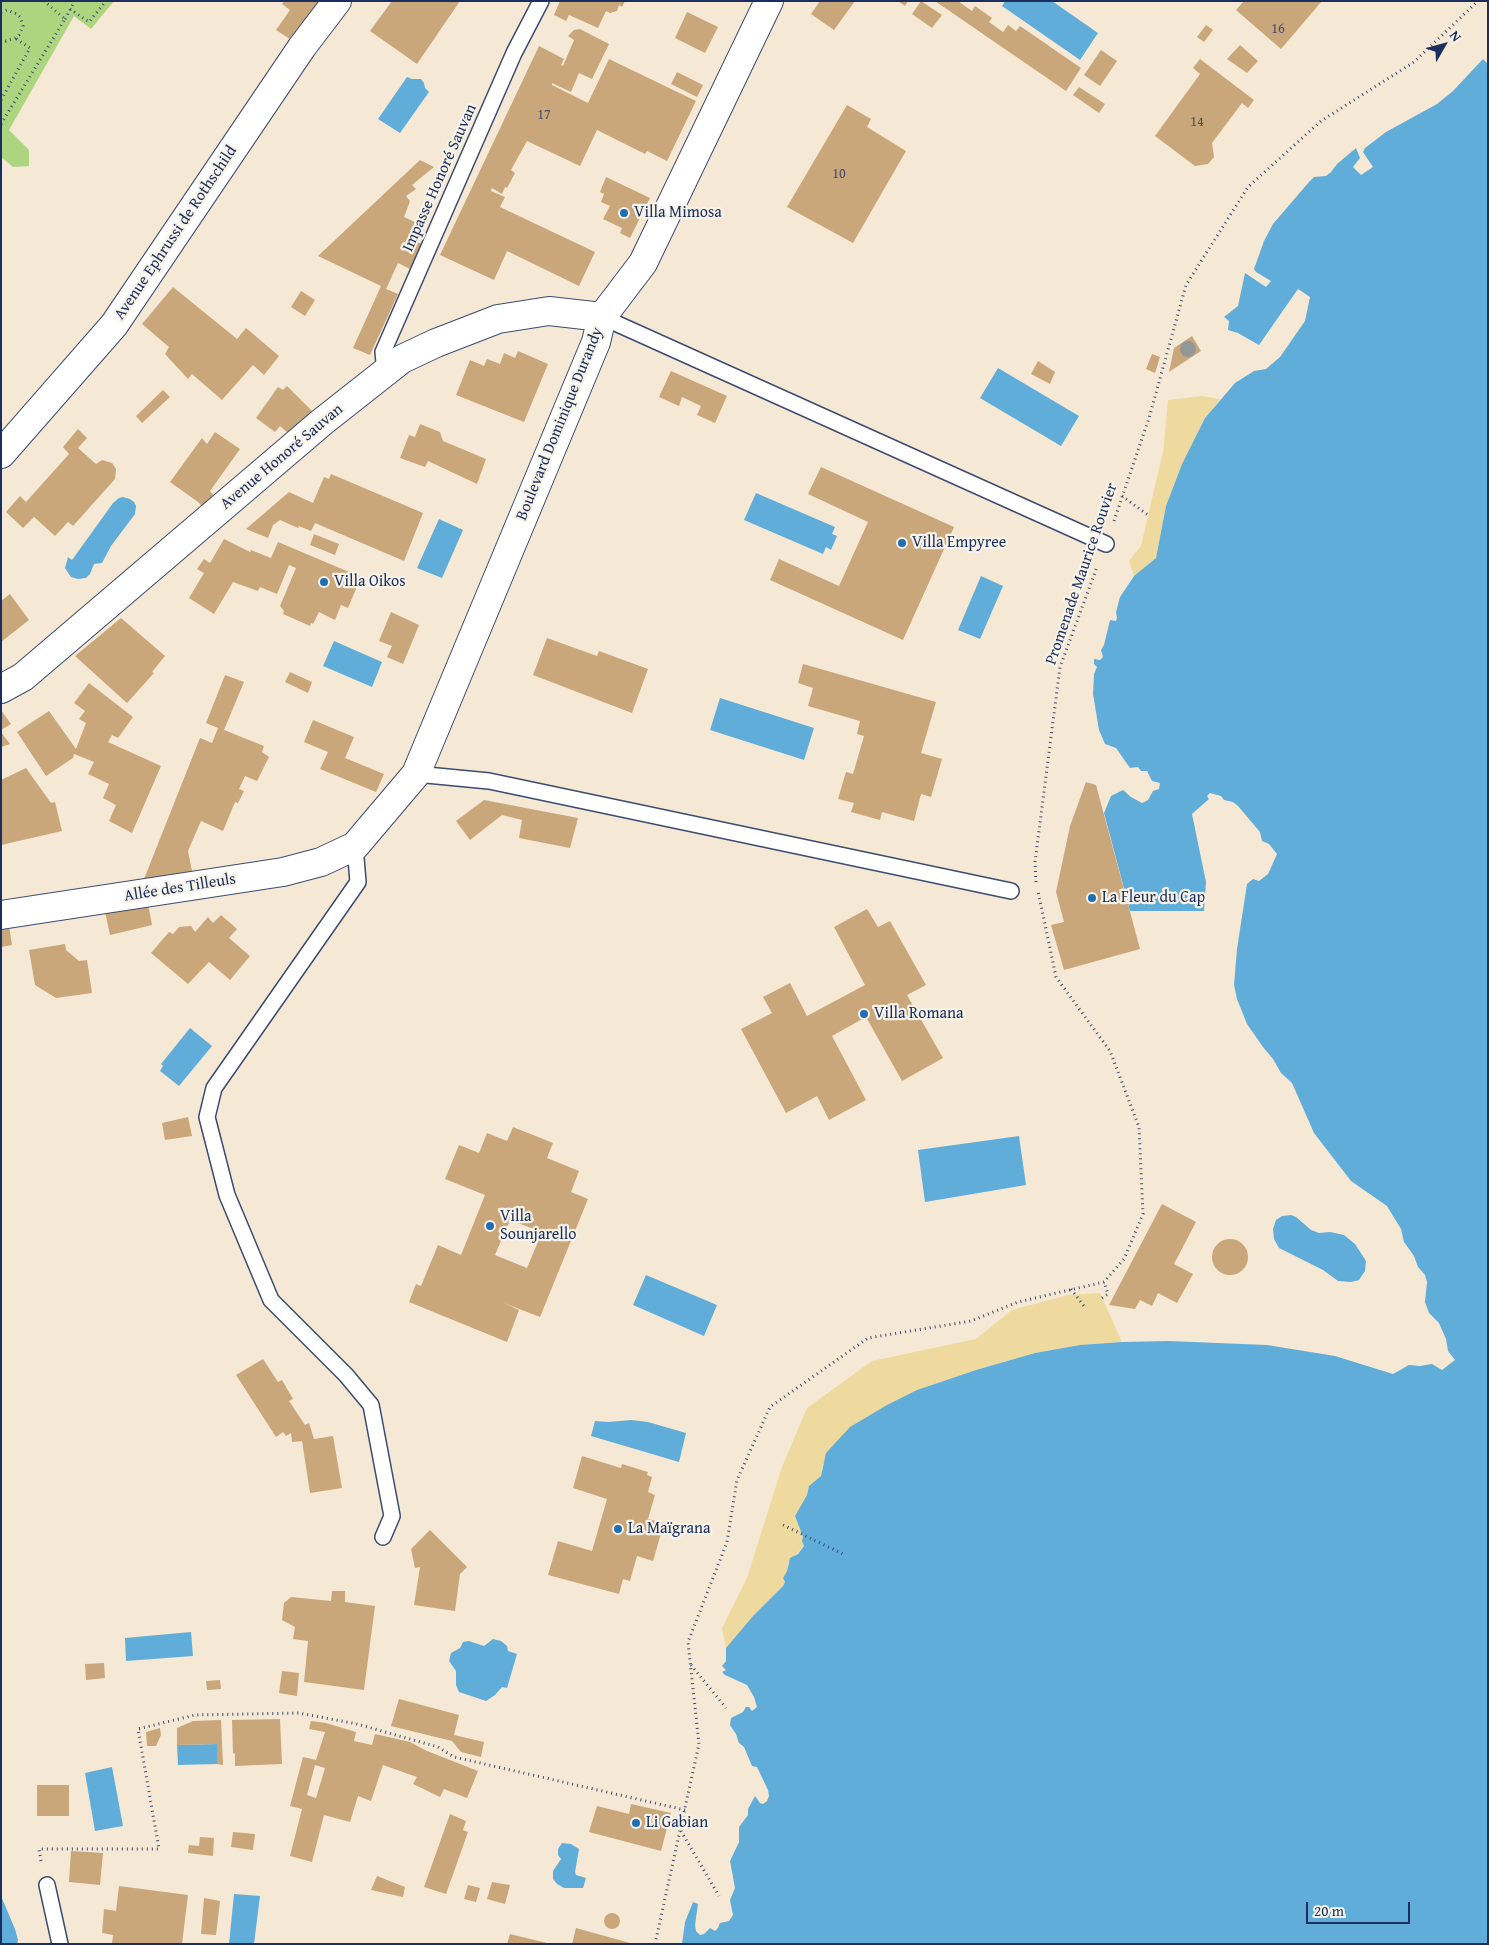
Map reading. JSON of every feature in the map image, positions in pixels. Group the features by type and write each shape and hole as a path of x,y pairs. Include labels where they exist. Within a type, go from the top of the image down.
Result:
{"street":[{"name":"Avenue Ephrussi de Rothschild","path":"1,454 114,325 302,47 337,1"},
{"name":"Boulevard Dominique Durandy","path":"356,846 416,774 592,351 602,317 643,263 768,1"},
{"name":"Avenue Honoré Sauvan","path":"1,689 23,677 322,422 402,359 498,319 549,312 602,317"},
{"name":"Allée des Tilleuls","path":"1,915 283,872 321,862 356,846"}],"lane":[{"name":"Impasse Honoré Sauvan","path":"385,372 383,352 514,53 541,1"},
{"path":"602,317 1106,544"},
{"path":"416,774 488,781 1011,891"},
{"path":"356,846 358,882 214,1088 207,1117 227,1195 271,1300 346,1375 372,1405 392,1516 383,1537"},
{"path":"47,1885 60,1944"}],"path":[{"path":"44,1 65,19"},
{"path":"70,9 89,22 106,1"},
{"name":"Promenade Maurice Rouvier","path":"1104,1282 1124,1259 1143,1214 1138,1127 1110,1051 1056,977 1037,886 1035,862 1060,667 1106,544 1149,418 1186,285 1248,188 1321,121 1414,62 1478,1"},
{"path":"1,124 65,19 73,2"},
{"path":"1,12 12,11 20,17 23,26 22,31 15,38 6,41 1,39"},
{"path":"1,100 30,48 15,38"},
{"path":"1122,496 1148,515"},
{"path":"655,1944 700,1744 688,1642 727,1542 737,1480 770,1407 868,1338 970,1321 1018,1302 1104,1282 1108,1294 1102,1298"},
{"path":"1072,1289 1086,1310"},
{"path":"783,1525 844,1554"},
{"path":"691,1664 726,1708"},
{"path":"47,1885 39,1850 159,1849 138,1729 195,1715 299,1713 357,1724 438,1747 454,1757 685,1810"},
{"path":"680,1831 719,1896"}],"green space":[{"path":"1,1 114,1 91,29 74,16 9,130 29,150 29,166 13,167 1,157"}],"sand":[{"path":"1202,396 1220,399 1205,418 1182,464 1166,506 1156,558 1134,576 1129,561 1141,546 1163,452 1168,400"},
{"path":"1100,1293 1122,1342 1080,1345 1035,1353 917,1390 887,1405 822,1465 821,1476 809,1486 807,1495 795,1516 803,1537 804,1546 788,1563 787,1571 783,1578 785,1582 783,1586 753,1616 726,1648 722,1628 747,1578 782,1467 807,1408 872,1361 976,1339 1012,1310 1068,1295"}],"water":[{"path":"1005,1 1052,1 1098,33 1080,60 1002,6"},
{"path":"1483,59 1488,64 1488,1944 682,1944 685,1922 693,1902 698,1904 695,1925 696,1931 700,1935 710,1928 715,1931 720,1923 729,1921 733,1915 730,1900 735,1888 730,1861 739,1842 739,1827 748,1815 748,1809 755,1796 763,1804 769,1796 757,1767 752,1766 744,1747 739,1743 730,1725 731,1718 743,1712 746,1707 749,1707 752,1711 757,1707 747,1685 722,1672 726,1670 722,1666 726,1661 726,1648 753,1616 783,1586 785,1582 783,1578 790,1558 798,1554 804,1546 803,1537 795,1516 807,1495 809,1486 821,1476 826,1453 850,1427 917,1390 1035,1353 1080,1345 1169,1341 1267,1345 1335,1356 1393,1374 1409,1365 1432,1364 1442,1370 1455,1360 1448,1351 1446,1339 1439,1323 1429,1313 1425,1302 1427,1282 1425,1275 1418,1267 1414,1256 1404,1242 1401,1229 1387,1206 1351,1181 1314,1133 1292,1083 1281,1073 1247,1024 1237,999 1234,985 1237,949 1247,884 1253,879 1259,881 1268,874 1277,854 1269,844 1262,841 1260,832 1238,806 1233,802 1224,800 1221,796 1210,793 1207,796 1209,799 1192,814 1206,882 1204,911 1130,911 1104,813 1111,796 1123,790 1142,803 1148,800 1153,791 1159,789 1160,783 1152,781 1147,771 1141,771 1138,767 1130,768 1116,748 1105,744 1099,730 1093,694 1094,674 1097,667 1094,664 1094,659 1100,660 1103,657 1101,650 1110,620 1116,621 1120,597 1134,576 1156,558 1166,506 1182,464 1205,418 1235,383 1254,371 1266,369 1280,357 1305,321 1310,297 1298,289 1259,345 1238,333 1228,330 1229,321 1224,317 1238,306 1245,273 1266,287 1271,281 1254,269 1264,241 1273,224 1314,177 1326,176 1356,148 1360,158 1353,167 1361,175 1373,167 1363,152 1365,148 1386,132 1437,104 1453,91"},
{"path":"407,77 421,79 429,92 400,133 378,119"},
{"path":"998,368 1079,416 1061,446 980,398"},
{"path":"756,493 835,527 832,534 837,536 831,550 826,547 823,554 744,520"},
{"path":"123,497 134,502 136,506 135,514 111,546 102,563 94,564 86,578 78,579 71,577 65,568 68,557 72,560 113,503"},
{"path":"439,519 463,530 442,578 417,568"},
{"path":"981,576 1003,586 980,639 958,630"},
{"path":"334,641 382,662 372,687 323,666"},
{"path":"720,698 814,728 804,760 710,730"},
{"path":"190,1028 212,1046 179,1086 160,1071 163,1066 161,1064"},
{"path":"1019,1136 1026,1185 925,1202 918,1150"},
{"path":"1291,1215 1311,1230 1319,1233 1330,1232 1344,1235 1355,1244 1366,1261 1365,1271 1359,1280 1351,1282 1338,1281 1323,1270 1279,1248 1274,1239 1273,1229 1276,1220 1282,1216"},
{"path":"646,1275 717,1305 704,1336 633,1305"},
{"path":"631,1420 648,1422 686,1433 679,1462 591,1436 595,1421"},
{"path":"191,1632 193,1656 126,1661 125,1638"},
{"path":"493,1639 501,1641 507,1646 508,1651 517,1654 507,1688 502,1687 486,1701 459,1692 456,1685 456,1671 449,1661 451,1653 460,1648 463,1642 469,1641 484,1646"},
{"path":"217,1744 217,1764 178,1765 177,1745"},
{"path":"112,1767 123,1826 95,1831 85,1773"},
{"path":"562,1843 571,1844 579,1849 575,1872 576,1875 586,1878 583,1888 564,1888 553,1879 553,1871 561,1859 558,1855 558,1849"},
{"path":"234,1894 260,1896 254,1944 229,1944"},
{"path":"1,1896 15,1929 18,1940 17,1944 1,1944"}],"building":[{"path":"284,1 324,1 296,43 276,30 290,10 282,4"},
{"path":"392,1 460,1 417,64 370,31"},
{"path":"560,1 625,1 622,7 619,5 617,11 610,13 606,11 598,28 569,15 566,21 554,15"},
{"path":"820,1 855,1 834,30 811,14"},
{"path":"898,1 908,1 905,6"},
{"path":"921,1 942,15 932,28 912,14"},
{"path":"935,1 958,1 972,11 975,6 992,18 989,22 1003,32 1008,25 1016,31 1020,26 1081,68 1066,91"},
{"path":"1244,1 1322,1 1281,49 1236,10"},
{"path":"687,12 718,27 705,53 675,38"},
{"path":"1206,25 1213,30 1204,42 1197,37"},
{"path":"580,29 609,44 592,79 579,73 571,92 552,83 552,85 588,103 609,59 696,101 667,161 647,151 645,154 597,130 580,166 527,141 511,170 515,173 507,188 505,187 502,194 492,188 491,191 505,197 500,207 595,252 579,286 507,251 494,280 440,255 539,46 564,59 561,65 563,66 574,40 568,36 574,30"},
{"path":"1240,45 1258,61 1247,73 1227,59"},
{"path":"1101,50 1117,61 1100,86 1084,75"},
{"path":"1200,59 1254,100 1248,108 1242,103 1212,143 1214,157 1208,164 1195,166 1155,136 1200,74 1193,68"},
{"path":"677,72 703,85 697,97 671,84"},
{"path":"1079,87 1105,104 1099,113 1073,95"},
{"path":"847,105 871,119 867,127 906,151 853,243 787,207"},
{"path":"420,160 434,167 412,185 416,189 406,196 410,201 404,217 415,222 408,238 422,244 410,269 398,263 386,289 398,294 370,355 353,348 381,286 318,256"},
{"name":"Villa Mimosa","path":"606,177 650,198 630,238 620,233 622,228 603,219 610,206 601,202 604,194 600,192"},
{"path":"173,287 237,339 246,328 279,356 264,375 253,365 222,400 192,374 188,379 165,354 169,347 142,324"},
{"path":"301,291 315,300 305,316 291,307"},
{"path":"1192,336 1201,351 1169,372 1174,348"},
{"path":"518,351 548,364 524,422 456,395 470,360 484,366 487,359 500,364 504,353 515,358"},
{"path":"1152,354 1160,357 1155,373 1146,369"},
{"path":"1038,361 1055,372 1050,384 1031,374"},
{"path":"671,371 727,396 715,423 697,415 701,406 682,397 679,406 659,397"},
{"path":"287,386 313,412 290,435 280,426 275,432 256,418 278,387 283,390"},
{"path":"163,390 170,397 142,423 136,416"},
{"path":"420,424 440,432 443,441 486,459 477,484 428,461 425,467 400,458 409,435 415,437"},
{"path":"78,429 87,438 78,448 96,464 102,460 112,463 116,469 115,479 73,526 68,522 55,536 34,517 23,528 6,512 20,496 26,502 69,454 63,447"},
{"path":"215,432 240,449 210,491 217,499 205,509 170,482 202,438 207,444"},
{"name":"Villa Empyree","path":"821,467 954,527 903,640 770,580 779,559 839,586 868,522 808,494"},
{"path":"331,474 423,513 404,561 315,523 311,531 299,526 298,528 280,520 273,525 268,538 246,529 289,492 313,503 324,477 329,479"},
{"path":"314,534 339,544 335,555 310,545"},
{"name":"Villa Oikos","path":"224,539 250,552 251,550 271,558 278,542 361,577 348,608 341,605 335,620 319,612 310,626 283,614 284,611 280,606 296,568 289,565 277,594 260,587 258,591 233,582 214,614 189,598 204,573 197,569 204,559 210,563"},
{"path":"10,594 29,620 1,642 1,601"},
{"path":"391,612 419,625 403,664 387,657 392,646 379,641"},
{"path":"121,618 165,656 152,672 154,673 127,703 75,656"},
{"path":"547,638 597,656 599,651 648,669 632,713 533,675"},
{"path":"803,664 936,702 921,753 942,759 931,797 921,794 914,821 882,812 880,820 851,812 854,803 838,799 846,772 853,774 864,736 857,734 860,721 808,706 813,688 798,683"},
{"path":"290,672 312,682 308,693 285,682"},
{"path":"225,675 244,682 224,730 264,746 262,752 269,757 257,781 245,776 239,789 244,791 238,803 235,802 223,831 201,821 188,851 192,871 144,879 200,738 212,743 218,728 206,723"},
{"path":"89,683 133,717 118,738 112,735 108,742 161,766 132,833 109,821 116,805 103,798 109,784 88,774 94,762 74,754 73,758 46,776 17,732 49,711 76,749 86,723 79,719 85,711 74,703"},
{"path":"1,710 11,724 1,730"},
{"path":"313,720 354,737 345,758 384,774 376,792 320,769 328,752 304,742"},
{"path":"1,732 10,744 1,747"},
{"path":"26,768 51,803 55,802 62,831 1,845 1,780"},
{"name":"La Fleur du Cap","path":"1086,782 1096,785 1140,949 1064,970 1051,925 1064,922 1056,892 1070,826"},
{"path":"484,800 578,818 570,848 519,838 522,820 502,815 470,840 456,821"},
{"path":"148,904 152,925 110,935 105,912"},
{"name":"Villa Romana","path":"867,909 878,927 890,921 926,985 907,995 943,1058 902,1081 866,1017 832,1036 866,1100 829,1120 817,1096 786,1113 741,1029 772,1013 763,997 790,983 807,1016 865,985 834,927"},
{"path":"221,915 237,929 229,938 250,956 230,980 209,962 188,984 151,953 169,932 173,934 179,927 191,926 195,932 208,917 213,923"},
{"path":"9,926 12,945 1,947 1,928"},
{"path":"65,944 66,950 79,961 87,960 92,993 56,998 35,985 29,950"},
{"path":"188,1117 192,1136 165,1140 162,1123"},
{"name":"Villa Sounjarello","path":"513,1127 553,1143 547,1158 579,1171 571,1192 588,1199 540,1317 504,1303 519,1310 507,1342 409,1302 416,1284 421,1286 438,1245 461,1255 485,1195 445,1179 459,1145 479,1153 487,1133 507,1141","holes":["510,1220 542,1232 527,1268 495,1255"]},
{"path":"1162,1204 1196,1222 1174,1264 1193,1274 1177,1303 1158,1293 1152,1306 1140,1300 1135,1309 1109,1305"},
{"path":"1230,1239 1242,1245 1248,1257 1242,1269 1230,1275 1218,1269 1212,1257 1218,1245"},
{"path":"263,1359 278,1382 282,1380 293,1399 289,1401 305,1425 309,1423 314,1439 333,1436 342,1488 310,1493 302,1441 292,1442 291,1433 286,1436 283,1432 276,1437 236,1375"},
{"name":"La Maïgrana","path":"582,1456 621,1468 622,1464 648,1472 647,1475 652,1477 648,1492 655,1495 648,1519 664,1523 653,1561 637,1556 630,1581 623,1579 619,1594 548,1575 558,1541 592,1551 607,1499 573,1488"},
{"path":"430,1530 467,1567 460,1574 455,1611 414,1605 420,1567 415,1568 411,1549"},
{"path":"332,1591 345,1591 345,1602 375,1606 364,1690 304,1682 308,1641 293,1639 295,1627 282,1620 284,1603 291,1597 331,1601"},
{"path":"104,1663 105,1678 86,1680 85,1664"},
{"path":"282,1671 299,1673 297,1696 279,1693"},
{"path":"220,1680 221,1689 207,1690 206,1681"},
{"path":"399,1699 459,1715 454,1735 484,1742 481,1757 461,1752 452,1741 391,1726"},
{"path":"280,1719 282,1764 235,1766 232,1720"},
{"path":"221,1720 223,1765 217,1764 217,1744 177,1745 177,1728 193,1721"},
{"path":"311,1721 326,1723 356,1732 354,1741 372,1745 375,1734 410,1742 427,1751 478,1771 467,1798 444,1789 440,1797 413,1784 417,1777 383,1765 371,1801 358,1796 350,1822 324,1815 312,1862 290,1856 302,1809 290,1806 303,1757 316,1760 325,1732 309,1729","holes":["315,1765 325,1768 316,1798 307,1795"]},
{"path":"160,1728 161,1735 156,1746 147,1746 146,1732"},
{"path":"37,1785 69,1785 69,1816 37,1816"},
{"name":"Li Gabian","path":"631,1804 671,1813 661,1851 589,1832 597,1806 629,1814"},
{"path":"450,1814 466,1821 463,1830 468,1832 446,1894 424,1887"},
{"path":"233,1832 255,1834 253,1850 231,1847"},
{"path":"200,1837 214,1838 213,1856 188,1853 189,1845 199,1846"},
{"path":"71,1851 103,1853 100,1885 69,1882"},
{"path":"377,1876 405,1887 403,1897 371,1890"},
{"path":"492,1882 510,1885 505,1904 487,1899"},
{"path":"468,1885 480,1888 476,1902 464,1899"},
{"path":"119,1886 188,1895 182,1944 112,1944 113,1935 102,1933 104,1909 116,1911"},
{"path":"204,1898 220,1901 216,1935 201,1934"},
{"path":"612,1913 620,1921 612,1929 604,1921"},
{"path":"576,1928 630,1943 630,1944 572,1944"},
{"path":"510,1934 547,1943 507,1944"}],"place":[{"name":"Villa Mimosa","path":"624,213"},
{"name":"Villa Empyree","path":"902,543"},
{"name":"Villa Oikos","path":"324,582"},
{"name":"La Fleur du Cap","path":"1092,898"},
{"name":"Villa Romana","path":"864,1014"},
{"name":"Villa Sounjarello","path":"490,1226"},
{"name":"La Maïgrana","path":"618,1529"},
{"name":"Li Gabian","path":"636,1823"}]}
